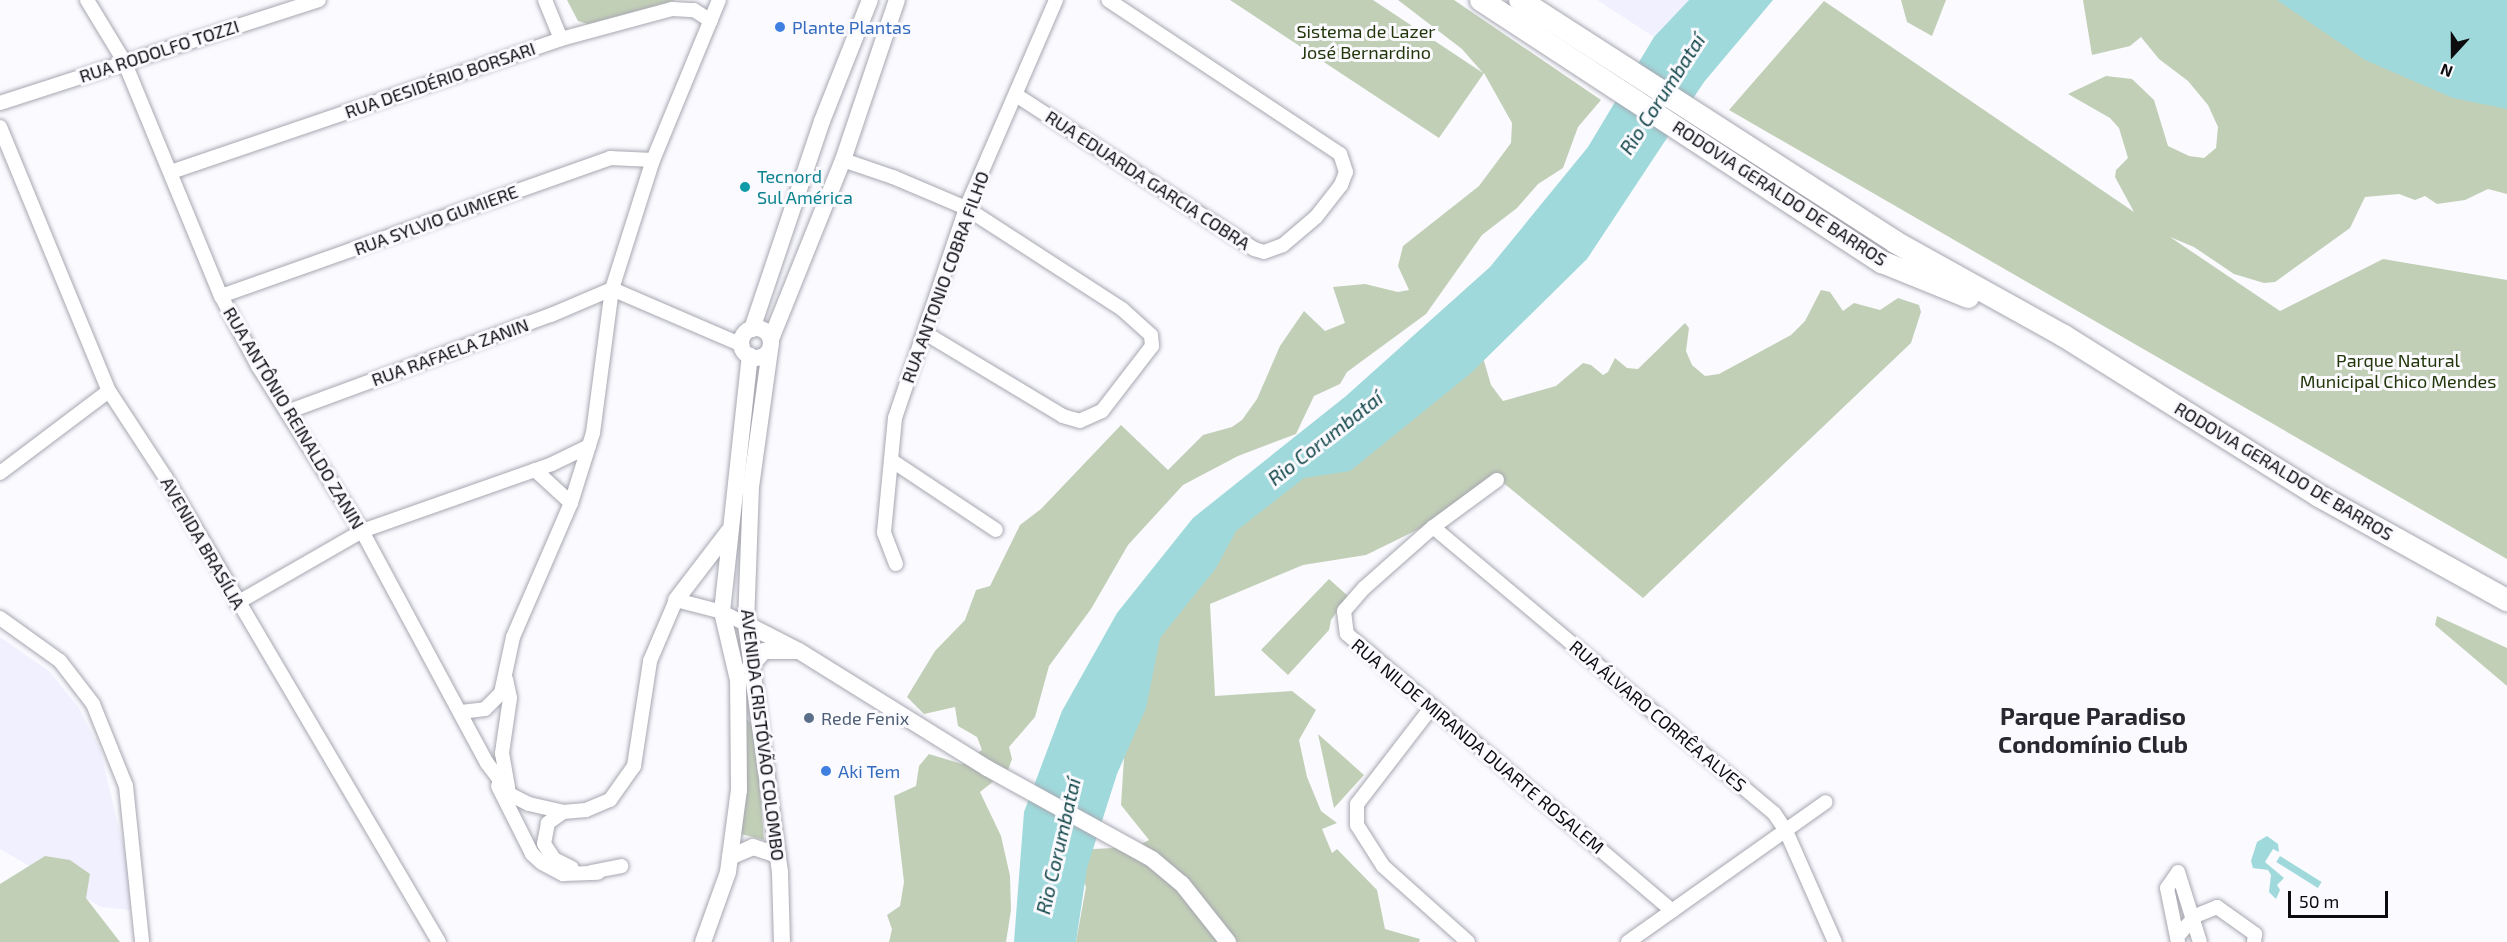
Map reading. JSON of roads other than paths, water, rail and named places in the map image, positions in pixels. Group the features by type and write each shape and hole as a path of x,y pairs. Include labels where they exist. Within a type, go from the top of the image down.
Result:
{"highway":[{"name":"RODOVIA GERALDO DE BARROS","path":"1481,0 1592,60 1700,130 2064,336 2319,496 2507,600"},
{"name":"RODOVIA GERALDO DE BARROS","path":"1520,0 1592,60"}],"street":[{"name":"RUA ANTÔNIO REINALDO ZANIN","path":"87,0 124,61 221,296 286,412 362,531 461,712 532,854 563,873 598,873 621,866"},
{"name":"RUA RODOLFO TOZZI","path":"0,103 124,61 319,0"},
{"path":"545,0 561,39"},
{"path":"461,712 492,705 506,679 513,637 571,503 589,446 612,289 653,160 719,0"},
{"path":"746,350 744,335 752,329 822,121 870,0"},
{"name":"AVENIDA CRISTÓVÃO COLOMBO","path":"782,942 778,855 747,624 751,487 770,345 843,160 897,0"},
{"name":"RUA ANTONIO COBRA FILHO","path":"896,564 884,532 895,418 926,333 966,208 1056,0"},
{"name":"RUA EDUARDA GARCIA COBRA","path":"1016,95 1254,249 1264,252 1283,245 1316,217 1341,185 1346,172 1340,154 1108,0"},
{"name":"RUA DESIDÉRIO BORSARI","path":"171,172 561,39 672,9 694,10 711,21"},
{"name":"AVENIDA BRASÍLIA","path":"0,127 109,391 166,478 237,603 439,942"},
{"name":"RUA SYLVIO GUMIERE","path":"221,296 610,158 653,160"},
{"path":"843,160 893,177 966,208 1122,309 1151,335 1151,351 1102,411 1080,421 1063,416 926,333"},
{"path":"612,289 760,357 770,345 766,332 752,329"},
{"name":"RUA RAFAELA ZANIN","path":"286,412 551,315 612,289"},
{"name":"AVENIDA CRISTÓVÃO COLOMBO","path":"704,942 730,857 739,790 735,658 722,612 746,350"},
{"path":"1,470 109,391"},
{"path":"237,603 362,531 535,470 589,446"},
{"path":"891,460 996,530"},
{"path":"535,470 571,503"},
{"name":"RUA NILDE MIRANDA DUARTE ROSALEM","path":"1497,480 1433,527 1364,588 1342,616 1350,639 1672,911"},
{"name":"RUA ÁLVARO CORRÊA ALVES","path":"1433,527 1774,813 1786,831 1835,942"},
{"path":"506,679 510,698 502,753 511,795 529,804 563,812 598,806 617,794 630,777 638,750 650,661 676,600 728,531"},
{"path":"676,600 722,612 799,651 987,768 1152,858 1182,884 1228,942"},
{"path":"0,618 60,661 93,704 126,786 142,942"},
{"path":"737,705 753,660 764,651 799,651"},
{"path":"1431,708 1357,804 1357,825 1383,866 1468,942"},
{"name":"RUA ANTÔNIO REINALDO ZANIN","path":"487,763 511,795"},
{"path":"1628,942 1826,802"},
{"name":"RUA ANTÔNIO REINALDO ZANIN","path":"563,812 548,824 544,837 547,852 570,868 598,873"},
{"path":"730,857 753,847 778,855"},
{"path":"2177,940 2167,888 2178,872 2200,942"},
{"path":"2177,940 2193,918 2217,907 2255,934 2254,942"}],"water":[{"name":"Rio Corumbataí","path":"1689,0 1773,0 1704,82 1587,259 1471,373 1350,471 1304,478 1236,531 1216,568 1160,638 1146,708 1117,774 1087,868 1076,942 1014,942 1024,812 1062,711 1117,613 1193,518 1346,396 1490,267 1588,147 1654,37"},
{"path":"2277,0 2507,0 2507,109 2453,98 2365,60"},
{"path":"2267,836 2278,844 2279,852 2273,849 2265,862 2284,878 2277,885 2280,890 2276,899 2269,892 2271,875 2268,870 2253,868 2251,861 2257,842"},
{"path":"2280,856 2322,882 2318,888 2276,862"}],"place":[{"name":"Plante Plantas","path":"780,27"},
{"name":"Tecnord Sul América","path":"745,187"},
{"name":"Rede Fenix","path":"809,718"},
{"name":"Aki Tem","path":"826,771"}],"district":[{"name":"Parque Paradiso Condomínio Club","path":"2093,730"}],"park label":[{"name":"Sistema de Lazer José Bernardino","path":"1366,42"},
{"name":"Parque Natural Municipal Chico Mendes","path":"2398,371"}]}
